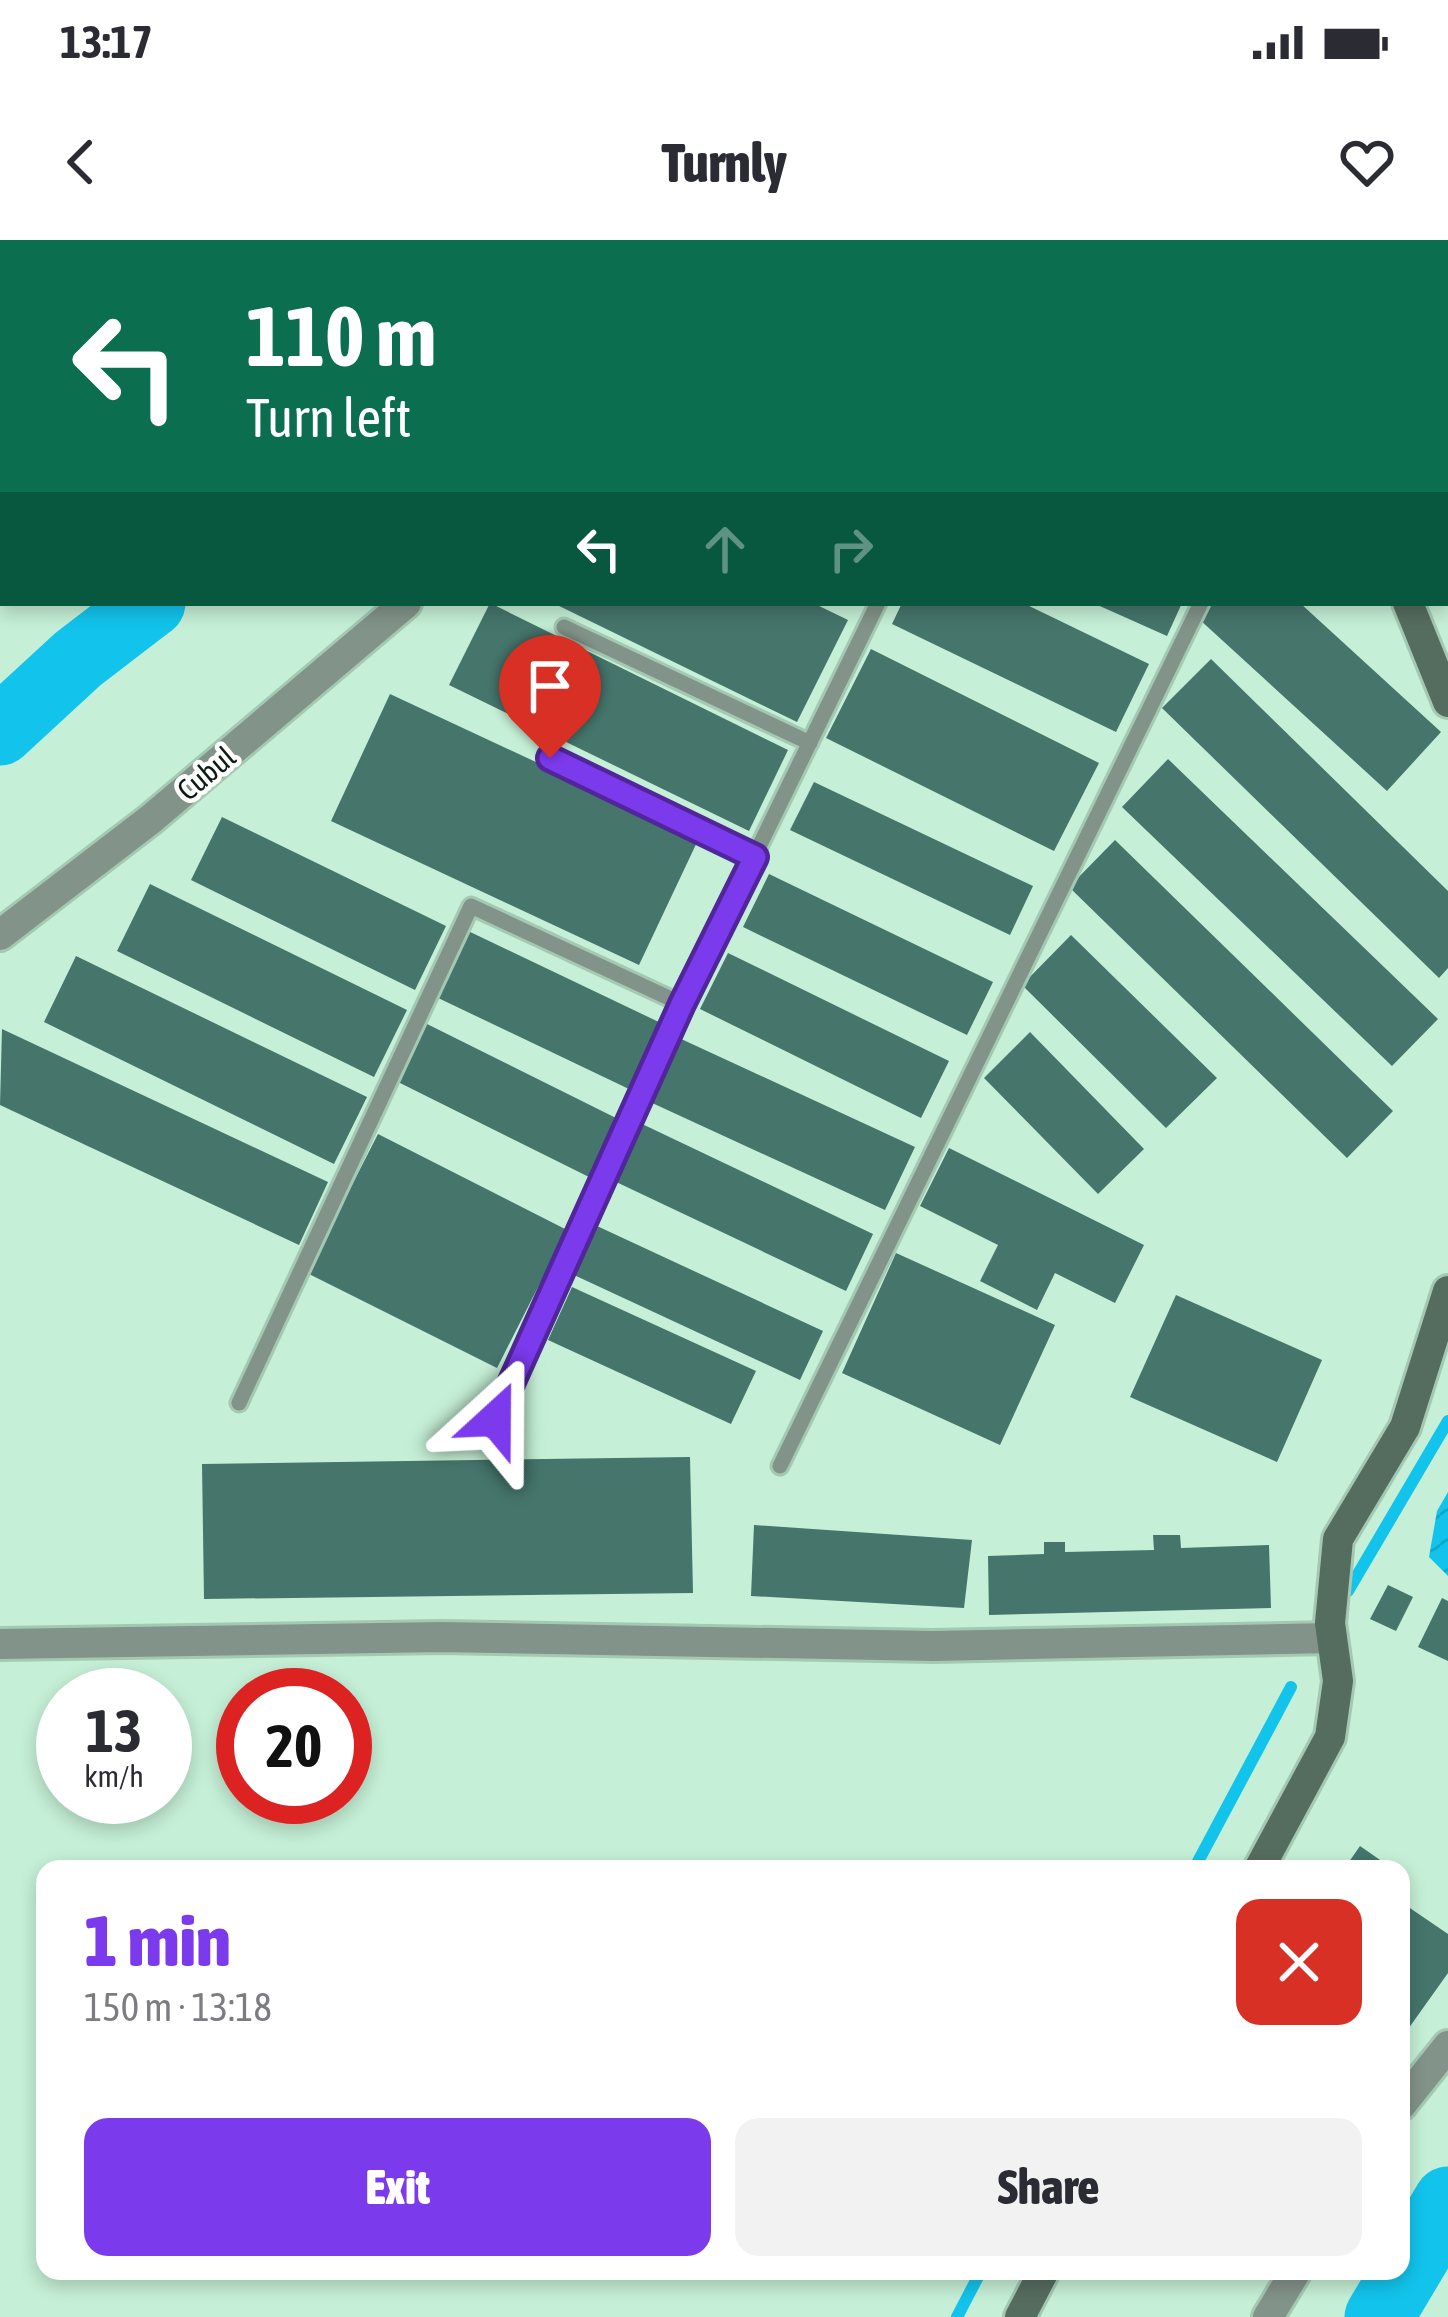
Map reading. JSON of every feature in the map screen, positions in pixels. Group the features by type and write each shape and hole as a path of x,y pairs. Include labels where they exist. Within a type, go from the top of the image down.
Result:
{"street":[{"name":"Cubul","path":"0,935 152,819 402,606"},
{"path":"1409,606 1448,701"},
{"path":"1264,1860 1330,1737 1338,1681 1330,1623 1338,1539 1405,1426 1448,1291"},
{"path":"0,1644 442,1637 933,1646 1332,1638"},
{"path":"1410,2093 1448,2046"},
{"path":"1020,2317 1040,2280"},
{"path":"1268,2317 1291,2280"}],"lane":[{"path":"495,1419 682,1004 872,606"},
{"path":"780,1466 1200,606"},
{"path":"564,627 810,743"},
{"path":"550,758 755,857"},
{"path":"239,1403 471,906 682,1004"}],"water":[{"path":"1448,1492 1448,1576 1429,1557 1437,1511"}],"building":[{"path":"488,606 496,606 788,750 749,831 449,685"},
{"path":"559,606 819,606 848,620 797,722"},
{"path":"901,606 1029,606 1149,664 1116,732 892,624"},
{"path":"1100,606 1181,606 1167,636"},
{"path":"1210,606 1303,606 1441,732 1387,791 1199,619"},
{"path":"871,649 1099,763 1054,851 826,738"},
{"path":"1211,659 1448,891 1448,968 1439,978 1162,708"},
{"path":"390,694 699,838 639,965 331,821"},
{"path":"1168,759 1438,1019 1392,1066 1122,807"},
{"path":"814,782 1033,886 1010,935 790,830"},
{"path":"222,817 446,926 415,990 191,880"},
{"path":"1115,840 1393,1111 1347,1158 1069,887"},
{"path":"769,874 993,982 967,1035 743,927"},
{"path":"150,884 407,1010 374,1077 117,951"},
{"path":"466,930 663,1024 631,1090 434,996"},
{"path":"1071,935 1217,1078 1166,1128 1022,985"},
{"path":"728,953 949,1061 921,1118 700,1009"},
{"path":"76,956 367,1097 334,1164 44,1022"},
{"path":"421,1021 618,1119 589,1177 392,1079"},
{"path":"2,1029 328,1182 299,1245 0,1105"},
{"path":"1030,1032 1144,1149 1098,1194 984,1078"},
{"path":"679,1038 915,1147 885,1210 650,1102"},
{"path":"640,1123 873,1234 846,1291 612,1180"},
{"path":"378,1134 567,1230 497,1368 307,1273"},
{"path":"949,1148 1144,1245 1115,1303 1055,1273 1037,1310 980,1281 998,1245 920,1206"},
{"path":"597,1226 823,1331 800,1380 574,1275"},
{"path":"896,1253 1055,1325 1000,1445 842,1373"},
{"path":"572,1287 756,1371 731,1424 548,1340"},
{"path":"1176,1295 1322,1360 1277,1462 1130,1397"},
{"path":"690,1457 693,1593 204,1599 202,1464"},
{"path":"754,1525 972,1540 964,1608 751,1596"},
{"path":"1153,1535 1180,1535 1181,1548 1269,1545 1271,1608 989,1615 988,1556 1044,1554 1044,1542 1065,1542 1065,1552 1154,1550"},
{"path":"1388,1585 1413,1597 1396,1631 1370,1619"},
{"path":"1442,1598 1448,1601 1448,1661 1418,1647"},
{"path":"1360,1846 1380,1860 1350,1860"},
{"path":"1410,1908 1448,1934 1448,1973 1410,2026"}],"waterway":[{"path":"0,731 78,659 147,606"},
{"path":"1348,1591 1448,1421"},
{"path":"1199,1860 1291,1687"},
{"path":"1410,2265 1448,2201"},
{"path":"957,2317 976,2280"},
{"path":"1379,2317 1401,2280"}],"route":[{"path":"495,1419 682,1004 755,857 550,758"}]}
